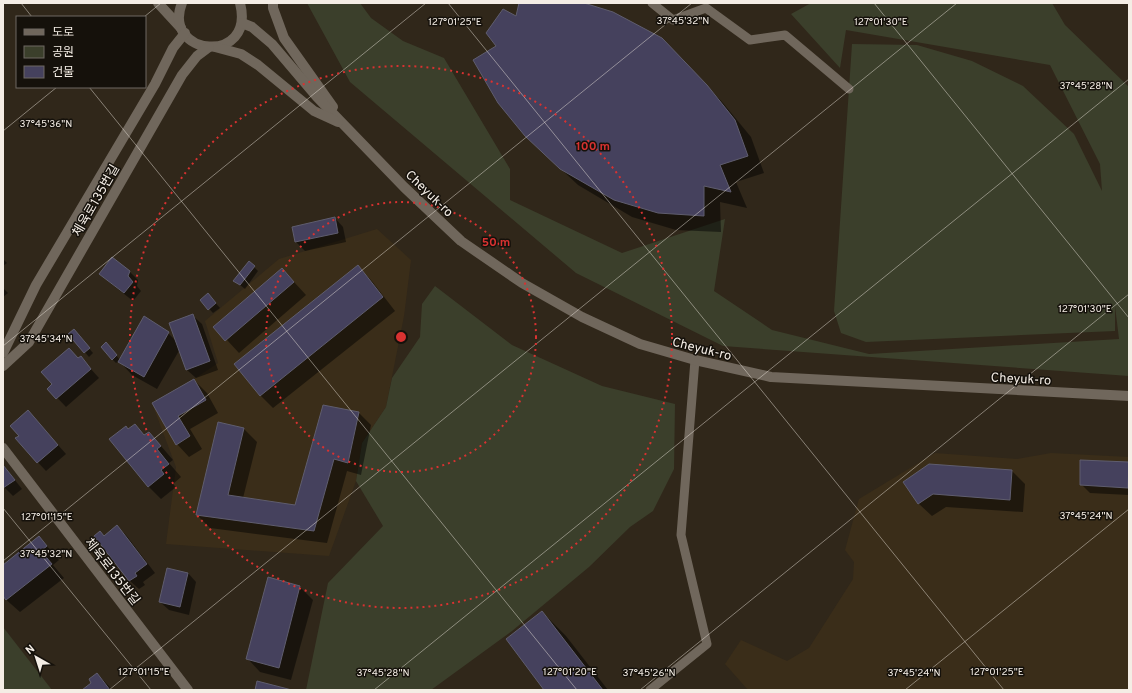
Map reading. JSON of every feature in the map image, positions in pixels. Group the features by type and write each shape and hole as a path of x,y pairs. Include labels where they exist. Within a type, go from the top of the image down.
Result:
{"street":[{"path":"158,3 195,43 241,54 258,65 314,111 345,125"},
{"path":"182,3 180,9 180,19 183,31"},
{"path":"240,3 243,13 242,23 252,27 272,44 317,97 345,125"},
{"path":"273,3 273,8 284,38 345,125"},
{"name":"체육로135번길","path":"3,366 29,342 182,75 197,56 212,47 224,44 232,39 238,32 242,23"},
{"name":"체육로135번길","path":"3,354 36,286 155,84 183,31"},
{"name":"Cheyuk-ro","path":"345,125 404,187 461,241 522,283 582,317 640,344 695,360 771,377 1129,396"},
{"name":"체육로135번길","path":"3,448 188,690"}],"lane":[{"path":"652,3 673,20 706,8 750,40 785,35 849,89"},
{"path":"650,690 707,644 681,535 695,360"}],"shaded area":[{"path":"377,229 411,260 404,316 386,407 362,443 356,481 329,556 166,544 176,467 152,403 194,379 218,363 205,321 279,259"},
{"path":"935,453 1017,459 1051,453 1129,457 1129,690 748,690 725,664 741,640 787,661 809,648 853,579 854,562 845,550 859,499"}],"green space":[{"path":"307,3 360,3 371,18 403,41 444,58 510,169 510,200 622,253 725,219 714,291 772,330 869,354 1119,339 1115,306 1115,331 866,342 841,333 834,311 852,44 917,45 972,61 1023,86 1074,134 1102,191 1100,164 1050,65 846,30 840,68 791,14 811,3 1052,3 1065,25 1129,87 1129,376 723,346 576,273 350,82"},
{"path":"435,286 512,345 602,386 675,404 674,469 653,511 630,527 589,567 512,631 431,690 306,690 328,583 383,526 356,481 362,443 386,407 392,378 420,337 422,304"},
{"path":"3,627 52,690 3,690"}],"building":[{"path":"519,3 584,3 613,12 662,38 707,85 735,120 748,156 720,165 731,192 704,186 704,216 658,213 614,200 560,169 525,136 498,103 473,60 496,46 486,33 503,9 516,16"},
{"path":"335,217 338,233 295,242 292,227"},
{"path":"112,257 130,271 128,276 133,282 124,293 99,274"},
{"path":"249,261 255,266 240,285 233,281"},
{"path":"358,265 383,297 260,396 234,364"},
{"path":"282,268 294,282 225,341 213,327"},
{"path":"208,293 216,303 208,310 200,300"},
{"path":"193,314 210,361 186,370 169,323"},
{"path":"144,316 169,332 144,377 118,362"},
{"path":"74,329 90,348 84,353 68,334"},
{"path":"106,342 117,355 112,360 101,347"},
{"path":"69,348 78,358 81,356 91,369 56,399 47,389 52,384 41,372"},
{"path":"194,379 206,400 178,416 190,436 176,445 152,403"},
{"path":"323,405 359,412 348,463 334,459 314,531 196,515 218,422 244,428 228,495 295,505"},
{"path":"28,410 58,445 37,463 15,438 19,436 10,426"},
{"path":"135,424 144,435 149,432 161,446 157,449 169,464 161,470 164,474 148,487 109,439 126,426 128,429"},
{"path":"1080,460 1129,462 1128,488 1080,485"},
{"path":"929,464 1012,470 1010,500 933,494 918,504 903,482"},
{"path":"3,465 15,480 3,488"},
{"path":"117,525 147,564 135,573 137,576 129,581 94,536 100,531 104,536"},
{"path":"39,536 47,546 41,551 52,564 6,600 3,596 3,565"},
{"path":"167,568 188,573 180,607 159,602"},
{"path":"268,577 300,586 279,668 246,659"},
{"path":"542,611 603,690 544,690 506,639"},
{"path":"97,673 110,690 82,690 91,683 89,679"},
{"path":"257,681 292,690 255,690"}]}
